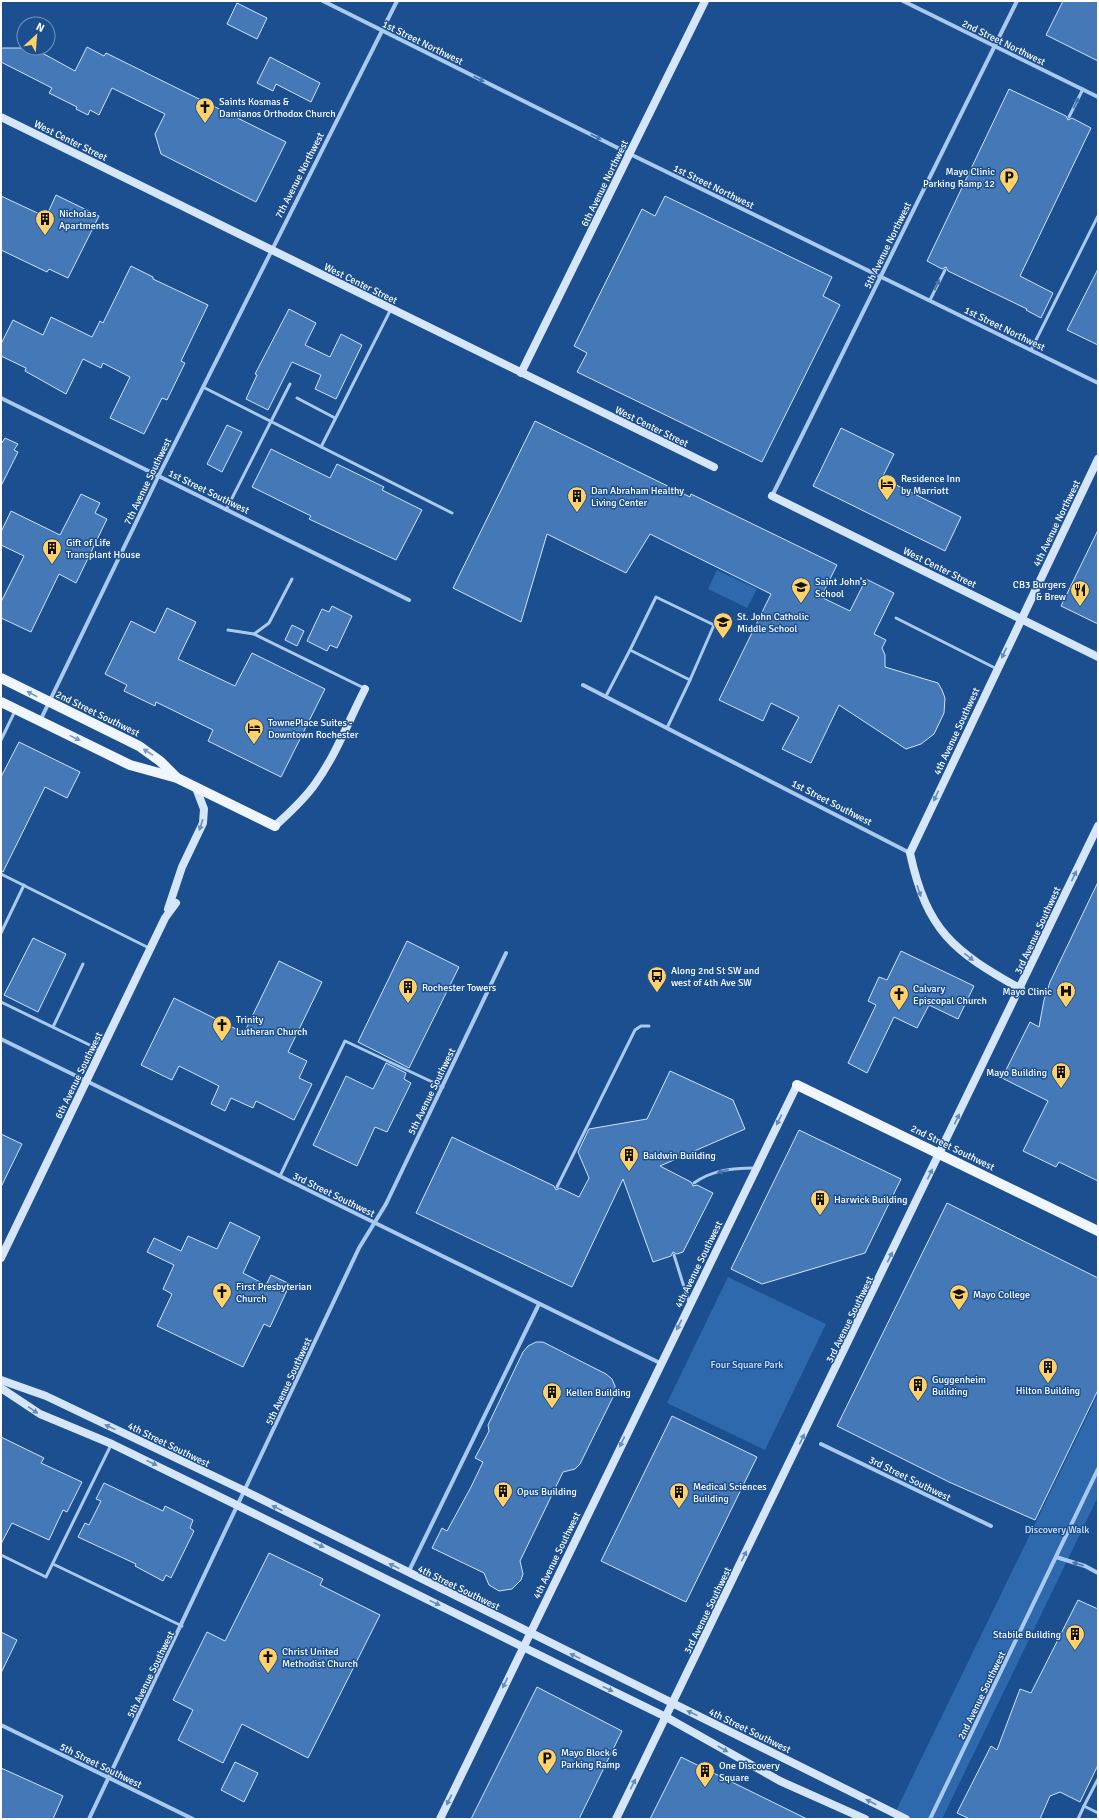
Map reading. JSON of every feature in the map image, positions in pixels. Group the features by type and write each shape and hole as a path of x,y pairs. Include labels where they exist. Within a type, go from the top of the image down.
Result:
{"main road":[{"name":"2nd Street Southwest","path":"1,678 139,746 160,761 177,778"},
{"name":"2nd Street Southwest","path":"1,702 130,765 177,778 275,826"},
{"name":"2nd Street Southwest","path":"797,1085 1098,1231"}],"street":[{"name":"1st Street Northwest","path":"323,1 630,154 881,275 1098,383"},
{"name":"7th Avenue Northwest","path":"271,250 397,1"},
{"name":"6th Avenue Northwest","path":"521,373 704,1"},
{"name":"2nd Street Northwest","path":"903,1 1098,97"},
{"name":"5th Avenue Northwest","path":"772,496 1018,1"},
{"name":"West Center Street","path":"1,117 714,467"},
{"name":"7th Avenue Southwest","path":"40,721 158,477 271,250"},
{"name":"1st Street Southwest","path":"1,398 409,600"},
{"name":"4th Avenue Northwest","path":"1021,618 1098,459"},
{"name":"West Center Street","path":"772,496 1098,657"},
{"name":"4th Avenue Southwest","path":"910,853 1021,618"},
{"name":"1st Street Southwest","path":"583,684 910,853"},
{"path":"275,826 300,802 315,784 365,689"},
{"path":"165,918 182,867 203,823 204,809 196,788"},
{"name":"3rd Avenue Southwest","path":"616,1819 940,1155 1098,826"},
{"path":"910,853 924,903 940,930 976,962 1020,988"},
{"name":"6th Avenue Southwest","path":"1,1258 150,948 165,918 176,903"},
{"name":"5th Avenue Southwest","path":"89,1819 182,1626 359,1248 386,1204 506,954"},
{"name":"3rd Street Southwest","path":"1,1039 660,1364"},
{"name":"4th Avenue Southwest","path":"440,1819 689,1304 797,1085"},
{"path":"408,1573 539,1304"},
{"name":"4th Street Southwest","path":"1,1380 46,1396 244,1491 906,1819"},
{"path":"1,1388 40,1414 112,1444 523,1648 666,1717 780,1781 865,1819"},
{"name":"3rd Street Southwest","path":"821,1444 991,1526"},
{"name":"2nd Avenue Southwest","path":"930,1819 1098,1469"},
{"path":"1056,1556 1085,1566 1098,1573"},
{"name":"5th Street Southwest","path":"1,1725 194,1819"}],"lane":[{"path":"1069,117 1083,89"},
{"path":"1031,350 1098,216"},
{"path":"930,300 945,270"},
{"path":"321,447 391,309"},
{"path":"226,510 290,384"},
{"path":"203,387 452,513"},
{"path":"297,398 335,418"},
{"path":"254,634 269,623 292,579"},
{"path":"606,696 656,597 714,625 667,728"},
{"path":"896,618 997,669"},
{"path":"228,630 254,634 365,689"},
{"path":"630,650 690,680"},
{"path":"1,740 16,709"},
{"path":"1,874 150,948"},
{"path":"1,933 24,885"},
{"path":"53,1027 83,964"},
{"path":"1,1002 101,1050"},
{"path":"557,1187 635,1030 641,1026 649,1026"},
{"path":"280,1176 345,1041 443,1087"},
{"path":"694,1183 704,1176 731,1169 756,1168"},
{"path":"674,1255 689,1304"},
{"path":"1,1555 46,1577 112,1444"},
{"path":"53,1564 182,1626"},
{"path":"1078,1819 1098,1779"},
{"path":"1084,1806 1098,1813"}],"green space":[{"path":"717,570 757,589 747,608 708,589"},
{"name":"Four Square Park","path":"728,1277 826,1324 765,1450 667,1403"},
{"name":"Discovery Walk","path":"1098,1394 1098,1497 942,1819 892,1819"}],"building":[{"path":"1063,1 1098,1 1098,61 1046,35"},
{"path":"237,3 267,18 257,39 227,24"},
{"name":"Saints Kosmas & Damianos Orthodox Church","path":"87,47 104,56 106,53 286,142 256,202 161,154 155,134 165,114 112,88 99,115 90,110 88,115 76,109 77,107 49,93 52,88 1,62 1,48 16,48 16,56 48,56 75,71"},
{"path":"270,57 320,83 311,102 276,84 273,91 257,83"},
{"name":"Mayo Clinic Parking Ramp 12","path":"1009,89 1066,116 1068,120 1072,118 1091,128 1020,276 1053,293 1041,318 1026,310 1027,309 948,271 946,267 942,269 927,261"},
{"name":"Nicholas Apartments","path":"56,195 99,216 68,278 49,269 47,272 1,250 1,196 46,217"},
{"path":"665,196 832,277 823,296 840,305 762,462 577,372 587,353 574,346 642,209 655,216"},
{"path":"131,266 153,277 153,279 208,305 181,361 185,363 167,400 162,398 144,434 110,418 130,377 103,363 101,368 83,359 66,394 25,371 26,368 1,356 1,344 13,320 43,335 51,317 92,337 100,321 103,323"},
{"path":"1098,269 1098,345 1067,330"},
{"path":"289,309 316,323 305,345 330,357 341,334 362,345 336,399 315,389 321,375 292,362 268,410 246,399 257,375 255,374"},
{"path":"535,421 690,497 691,494 837,565 821,597 850,611 866,579 894,593 874,634 886,640 882,648 885,655 885,667 938,683 945,698 944,713 934,734 921,744 906,749 839,705 811,763 782,749 799,717 771,703 763,721 719,700 771,594 650,534 626,573 547,534 521,622 453,588"},
{"path":"227,425 242,432 222,472 207,464"},
{"name":"Residence Inn by Marriott","path":"841,428 894,454 882,478 961,517 945,551 813,486"},
{"path":"5,438 18,444 14,450 18,452 1,486 1,444"},
{"path":"271,449 330,478 337,464 384,487 382,490 422,510 396,560 309,519 311,516 252,487"},
{"name":"Gift of Life Transplant House","path":"81,494 100,503 95,513 107,519 76,583 59,574 31,632 1,618 1,602 24,556 1,545 1,532 11,511 60,535"},
{"path":"1098,530 1098,624 1061,606"},
{"path":"332,606 352,616 337,648 330,645 327,651 307,641 322,609 329,612"},
{"path":"167,608 196,622 178,659 235,686 252,653 325,689 281,777 208,741 213,730 156,702 155,706 124,691 127,685 105,674 131,621 155,633"},
{"path":"292,625 304,631 297,646 285,640"},
{"path":"19,742 80,772 67,798 45,787 3,872 1,871 1,777"},
{"name":"Mayo Clinic","path":"1098,882 1098,1181 1059,1162 1056,1167 1023,1151 1048,1101 1002,1078 1030,1022 1039,1027 1044,1000 1050,982"},
{"path":"33,938 66,954 38,1012 4,995"},
{"name":"Rochester Towers","path":"407,941 459,967 409,1068 358,1042"},
{"name":"Calvary Episcopal Church","path":"901,951 974,986 958,1019 929,1005 917,1028 894,1017 867,1073 848,1063 876,1005 868,1001 879,977 887,980"},
{"name":"Trinity Lutheran Church","path":"279,961 322,982 288,1052 307,1061 299,1078 312,1084 294,1120 256,1101 253,1108 231,1098 225,1111 211,1104 219,1086 179,1066 172,1080 141,1065 174,998 244,1033"},
{"path":"386,1063 406,1073 404,1079 411,1083 387,1132 375,1127 357,1166 313,1145 346,1076 373,1089"},
{"path":"670,1071 733,1100 745,1129 660,1166 691,1182 693,1186 697,1185 713,1193 683,1252 677,1254 673,1252 671,1256 653,1262 623,1179 572,1287 416,1213 452,1137 554,1186 556,1190 560,1188 579,1197 589,1178 578,1152 589,1129 647,1119"},
{"name":"Harwick Building","path":"799,1130 901,1179 865,1253 762,1284 731,1269"},
{"path":"1,1134 22,1144 1,1187"},
{"path":"947,1203 1098,1278 1098,1390 1035,1520 949,1482 837,1426"},
{"name":"First Presbyterian Church","path":"230,1222 260,1237 243,1273 266,1285 271,1275 290,1284 270,1327 264,1324 243,1367 157,1326 172,1294 163,1289 174,1265 147,1252 154,1238 181,1251 188,1236 217,1249"},
{"path":"536,1342 543,1342 606,1374 612,1379 615,1386 615,1393 580,1464 575,1469 563,1472 520,1561 523,1574 521,1580 512,1589 499,1591 489,1585 484,1573 432,1548 442,1528 447,1531 471,1487 483,1462 475,1458 489,1431 488,1425 523,1352 528,1346"},
{"name":"Medical Sciences Building","path":"672,1416 757,1457 686,1602 601,1561"},
{"path":"1,1437 44,1458 41,1463 82,1482 67,1512 63,1510 49,1540 12,1523 1,1544"},
{"path":"104,1483 163,1511 165,1506 193,1520 190,1528 194,1531 171,1578 166,1575 163,1581 135,1566 136,1564 78,1537 85,1523 89,1525 101,1501 96,1499"},
{"name":"Christ United Methodist Church","path":"269,1553 323,1579 320,1585 380,1615 308,1758 242,1724 223,1763 178,1740 193,1710 173,1700 207,1632 225,1641"},
{"path":"1078,1600 1098,1609 1098,1765 1080,1802 1060,1792 1050,1796 1040,1819 970,1819 957,1813 991,1746 997,1750 1020,1689 1031,1693"},
{"path":"1,1632 17,1640 1,1673"},
{"name":"Mayo Block 6 Parking Ramp","path":"537,1687 622,1731 579,1819 471,1819"},
{"name":"One Discovery Square","path":"681,1757 807,1819 650,1819"},
{"path":"235,1762 258,1773 244,1802 221,1790"},
{"path":"1,1768 63,1796 53,1819 1,1819"}],"place":[{"name":"Saints Kosmas & Damianos Orthodox Church","path":"205,124"},
{"name":"Mayo Clinic Parking Ramp 12","path":"1009,194"},
{"name":"Nicholas Apartments","path":"45,236"},
{"name":"Residence Inn by Marriott","path":"887,501"},
{"name":"Dan Abraham Healthy Living Center","path":"577,513"},
{"name":"Gift of Life Transplant House","path":"52,565"},
{"name":"Saint John's School","path":"801,604"},
{"name":"CB3 Burgers & Brew","path":"1080,607"},
{"name":"St. John Catholic Middle School","path":"723,639"},
{"name":"TownePlace Suites - Downtown Rochester","path":"254,745"},
{"name":"Along 2nd St SW and west of 4th Ave SW","path":"657,993"},
{"name":"Rochester Towers","path":"408,1004"},
{"name":"Mayo Clinic","path":"1066,1008"},
{"name":"Calvary Episcopal Church","path":"899,1011"},
{"name":"Trinity Lutheran Church","path":"222,1042"},
{"name":"Mayo Building","path":"1061,1089"},
{"name":"Baldwin Building","path":"629,1172"},
{"name":"Harwick Building","path":"820,1216"},
{"name":"First Presbyterian Church","path":"222,1309"},
{"name":"Mayo College","path":"959,1311"},
{"name":"Hilton Building","path":"1048,1384"},
{"name":"Guggenheim Building","path":"918,1402"},
{"name":"Kellen Building","path":"552,1409"},
{"name":"Opus Building","path":"503,1508"},
{"name":"Medical Sciences Building","path":"679,1509"},
{"name":"Stabile Building","path":"1075,1651"},
{"name":"Christ United Methodist Church","path":"268,1674"},
{"name":"Mayo Block 6 Parking Ramp","path":"547,1775"},
{"name":"One Discovery Square","path":"705,1788"}]}
